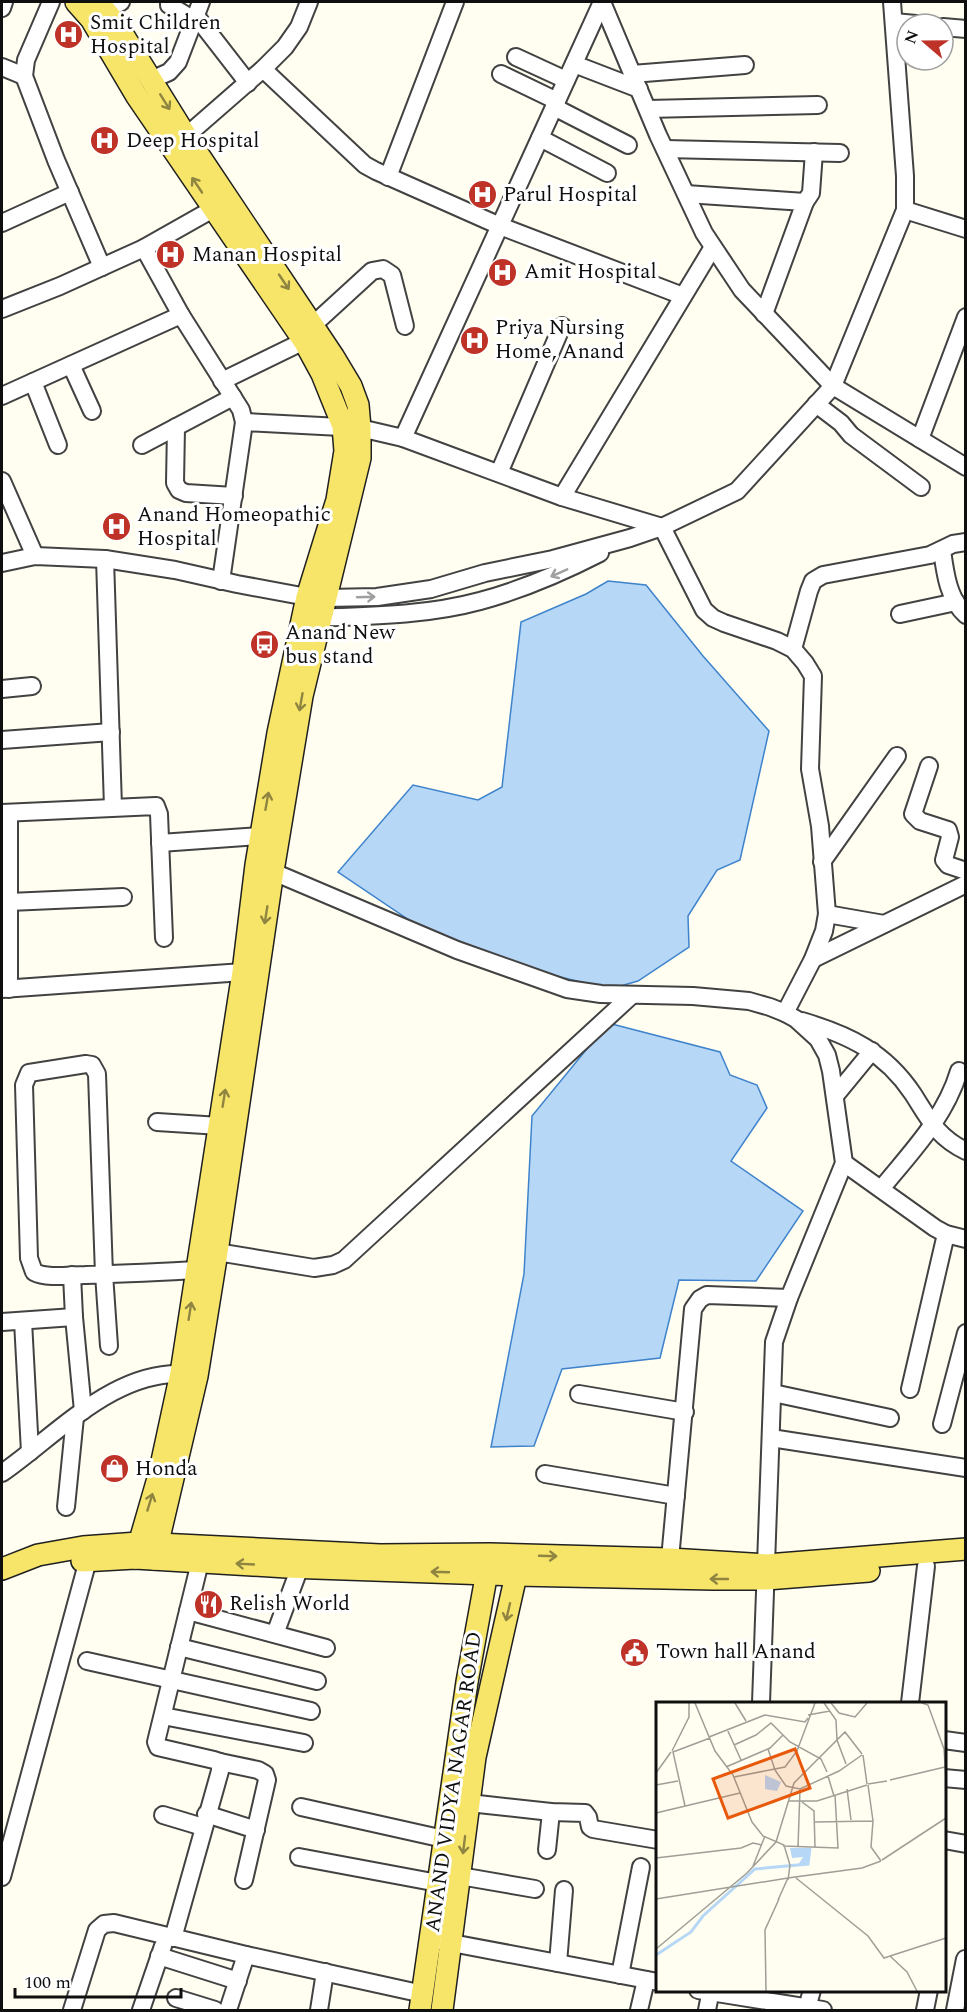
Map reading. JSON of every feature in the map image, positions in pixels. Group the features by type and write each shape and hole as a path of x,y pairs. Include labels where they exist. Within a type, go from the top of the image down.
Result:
{"main road":[{"path":"76,2 91,19 136,95 179,143 308,333 322,374 352,427 314,608 278,733 261,836 265,868 189,1375 159,1475 146,1551"},
{"path":"108,4 117,25 151,80 179,143 213,209 308,333"},
{"path":"207,1260 220,1126 243,972 302,696 314,608"},
{"path":"2,1569 39,1555 83,1546 146,1551 263,1550 380,1555 488,1564"},
{"path":"519,1565 670,1559 766,1572 966,1549"},
{"path":"2,1583 44,1568 146,1551 200,1562 300,1567 488,1564 766,1572 926,1566 966,1562"},
{"name":"ANAND VIDYA NAGAR ROAD","path":"421,2002 467,1682 488,1564"},
{"name":"ANAND VIDYA NAGAR ROAD","path":"442,2010 475,1757 519,1565"}],"street":[{"path":"2,8 4,2"},
{"path":"51,2 26,60 24,76 102,267"},
{"path":"169,2 169,5 197,13 248,82"},
{"path":"179,143 263,69 293,38 309,2"},
{"path":"388,177 455,2"},
{"path":"403,438 602,2"},
{"path":"602,2 665,149 704,232 742,290 833,386 966,467"},
{"path":"314,608 431,589 485,573 553,559 630,538 662,527 737,491 833,386 905,210 905,176 892,2"},
{"path":"151,80 170,72 178,63 197,13"},
{"path":"516,57 566,80"},
{"path":"574,64 639,89"},
{"path":"632,74 745,65"},
{"path":"2,67 24,76"},
{"path":"263,69 365,165 500,226 683,296"},
{"path":"501,74 628,145"},
{"path":"648,109 818,105"},
{"path":"540,138 607,173"},
{"path":"665,149 840,153"},
{"path":"764,314 805,202 811,193 813,152"},
{"path":"2,220 70,192"},
{"path":"686,194 805,202"},
{"path":"2,309 144,248 213,209"},
{"path":"905,210 966,228"},
{"path":"562,496 713,247"},
{"path":"144,248 181,315 241,410 244,422 221,581"},
{"path":"222,381 308,333 372,272 383,269 392,275 405,326"},
{"path":"2,396 181,315"},
{"path":"920,439 966,317"},
{"path":"499,473 562,326"},
{"path":"71,365 92,411"},
{"path":"33,382 58,445"},
{"path":"142,445 233,397"},
{"path":"816,404 842,423 851,435 921,487"},
{"path":"244,422 352,427 403,438 562,496 662,527 704,610 713,618 724,623 777,640 793,649 813,676 810,769 820,826 827,914 824,932 790,1016"},
{"path":"176,427 175,483 179,490 186,493 234,496"},
{"path":"2,484 34,556"},
{"path":"2,563 34,556 105,559 175,570 354,618 479,602 556,575 630,538"},
{"path":"793,649 813,581 823,575 918,558 953,544 966,542"},
{"path":"900,614 961,609 947,581 942,550"},
{"path":"105,559 113,807"},
{"path":"2,689 32,687"},
{"path":"2,740 111,732"},
{"path":"822,862 897,756"},
{"path":"929,766 913,814 920,821 948,830 950,837 944,860 948,865 966,871"},
{"path":"164,938 159,814 156,806 5,813 9,902 5,989 243,972"},
{"path":"160,843 261,836"},
{"path":"265,868 457,950 567,989 601,994 693,996 749,1001 840,1034 872,1051 898,1075 932,1126 955,1146 966,1151"},
{"path":"813,959 966,884"},
{"path":"9,902 123,897"},
{"path":"827,914 884,924"},
{"path":"109,1346 104,1274 97,1074 92,1065 86,1064 28,1073 24,1085 31,1266 34,1272 41,1275 104,1274 207,1260 314,1268 333,1265 344,1260 632,995"},
{"path":"761,1702 774,1342 789,1298 844,1163 827,1055 818,1039 790,1016"},
{"path":"835,1096 872,1051"},
{"path":"881,1189 932,1126 954,1089 959,1071"},
{"path":"157,1122 220,1126"},
{"path":"844,1163 946,1234 966,1239"},
{"path":"910,1389 946,1234"},
{"path":"66,1507 79,1414 72,1275"},
{"path":"670,1559 693,1309 700,1299 707,1295 789,1298"},
{"path":"2,1323 74,1317"},
{"path":"23,1321 30,1452"},
{"path":"942,1424 966,1334"},
{"path":"2,1473 79,1414 125,1386 140,1379 158,1375 189,1375"},
{"path":"773,1393 890,1418"},
{"path":"579,1394 684,1412"},
{"path":"771,1438 966,1468"},
{"path":"545,1474 676,1496"},
{"path":"2,1877 88,1560"},
{"path":"200,1562 156,1742 158,1747 265,1773 267,1780 244,1880"},
{"path":"910,1702 926,1566"},
{"path":"275,1634 300,1567"},
{"path":"188,1611 326,1648"},
{"path":"179,1647 317,1681"},
{"path":"87,1661 312,1711"},
{"path":"163,1716 304,1743"},
{"path":"946,1740 966,1743"},
{"path":"141,2010 159,1956 170,1937 220,1771 220,1762"},
{"path":"946,1778 966,1780"},
{"path":"469,1803 551,1812 585,1813 593,1829 656,1840"},
{"path":"301,1807 444,1839"},
{"path":"547,1851 551,1812"},
{"path":"163,1815 256,1830"},
{"path":"946,1840 966,1844"},
{"path":"299,1857 438,1883"},
{"path":"620,1974 641,1867"},
{"path":"460,1876 535,1889"},
{"path":"558,1963 564,1890"},
{"path":"74,2010 97,1930 104,1924 114,1923 325,1972 421,2002"},
{"path":"430,1939 652,1981 639,2010"},
{"path":"228,2010 246,1955"},
{"path":"159,1956 238,1982"},
{"path":"955,2010 965,1959"},
{"path":"319,2010 325,1972"},
{"path":"707,1991 707,2010"},
{"path":"713,1991 815,2009 812,1991"},
{"path":"925,2010 929,1991"},
{"path":"176,1998 215,2010"}],"water":[{"path":"608,581 646,585 703,656 769,731 740,860 717,870 688,916 689,947 638,981 610,989 535,971 424,930 338,872 413,785 478,800 502,787 521,622 586,594"},
{"path":"608,1023 720,1052 730,1075 757,1085 767,1108 731,1161 803,1211 756,1281 679,1280 660,1358 562,1369 534,1446 491,1447 524,1274 532,1116"}],"place":[{"name":"Smit Children Hospital","path":"69,35"},
{"name":"Deep Hospital","path":"105,141"},
{"name":"Parul Hospital","path":"482,195"},
{"name":"Manan Hospital","path":"171,255"},
{"name":"Amit Hospital","path":"503,272"},
{"name":"Priya Nursing Home, Anand","path":"474,340"},
{"name":"Anand Homeopathic Hospital","path":"116,527"},
{"name":"Anand New bus stand","path":"264,645"},
{"name":"Honda","path":"114,1469"},
{"name":"Relish World","path":"208,1604"},
{"name":"Town hall Anand","path":"635,1652"}]}
